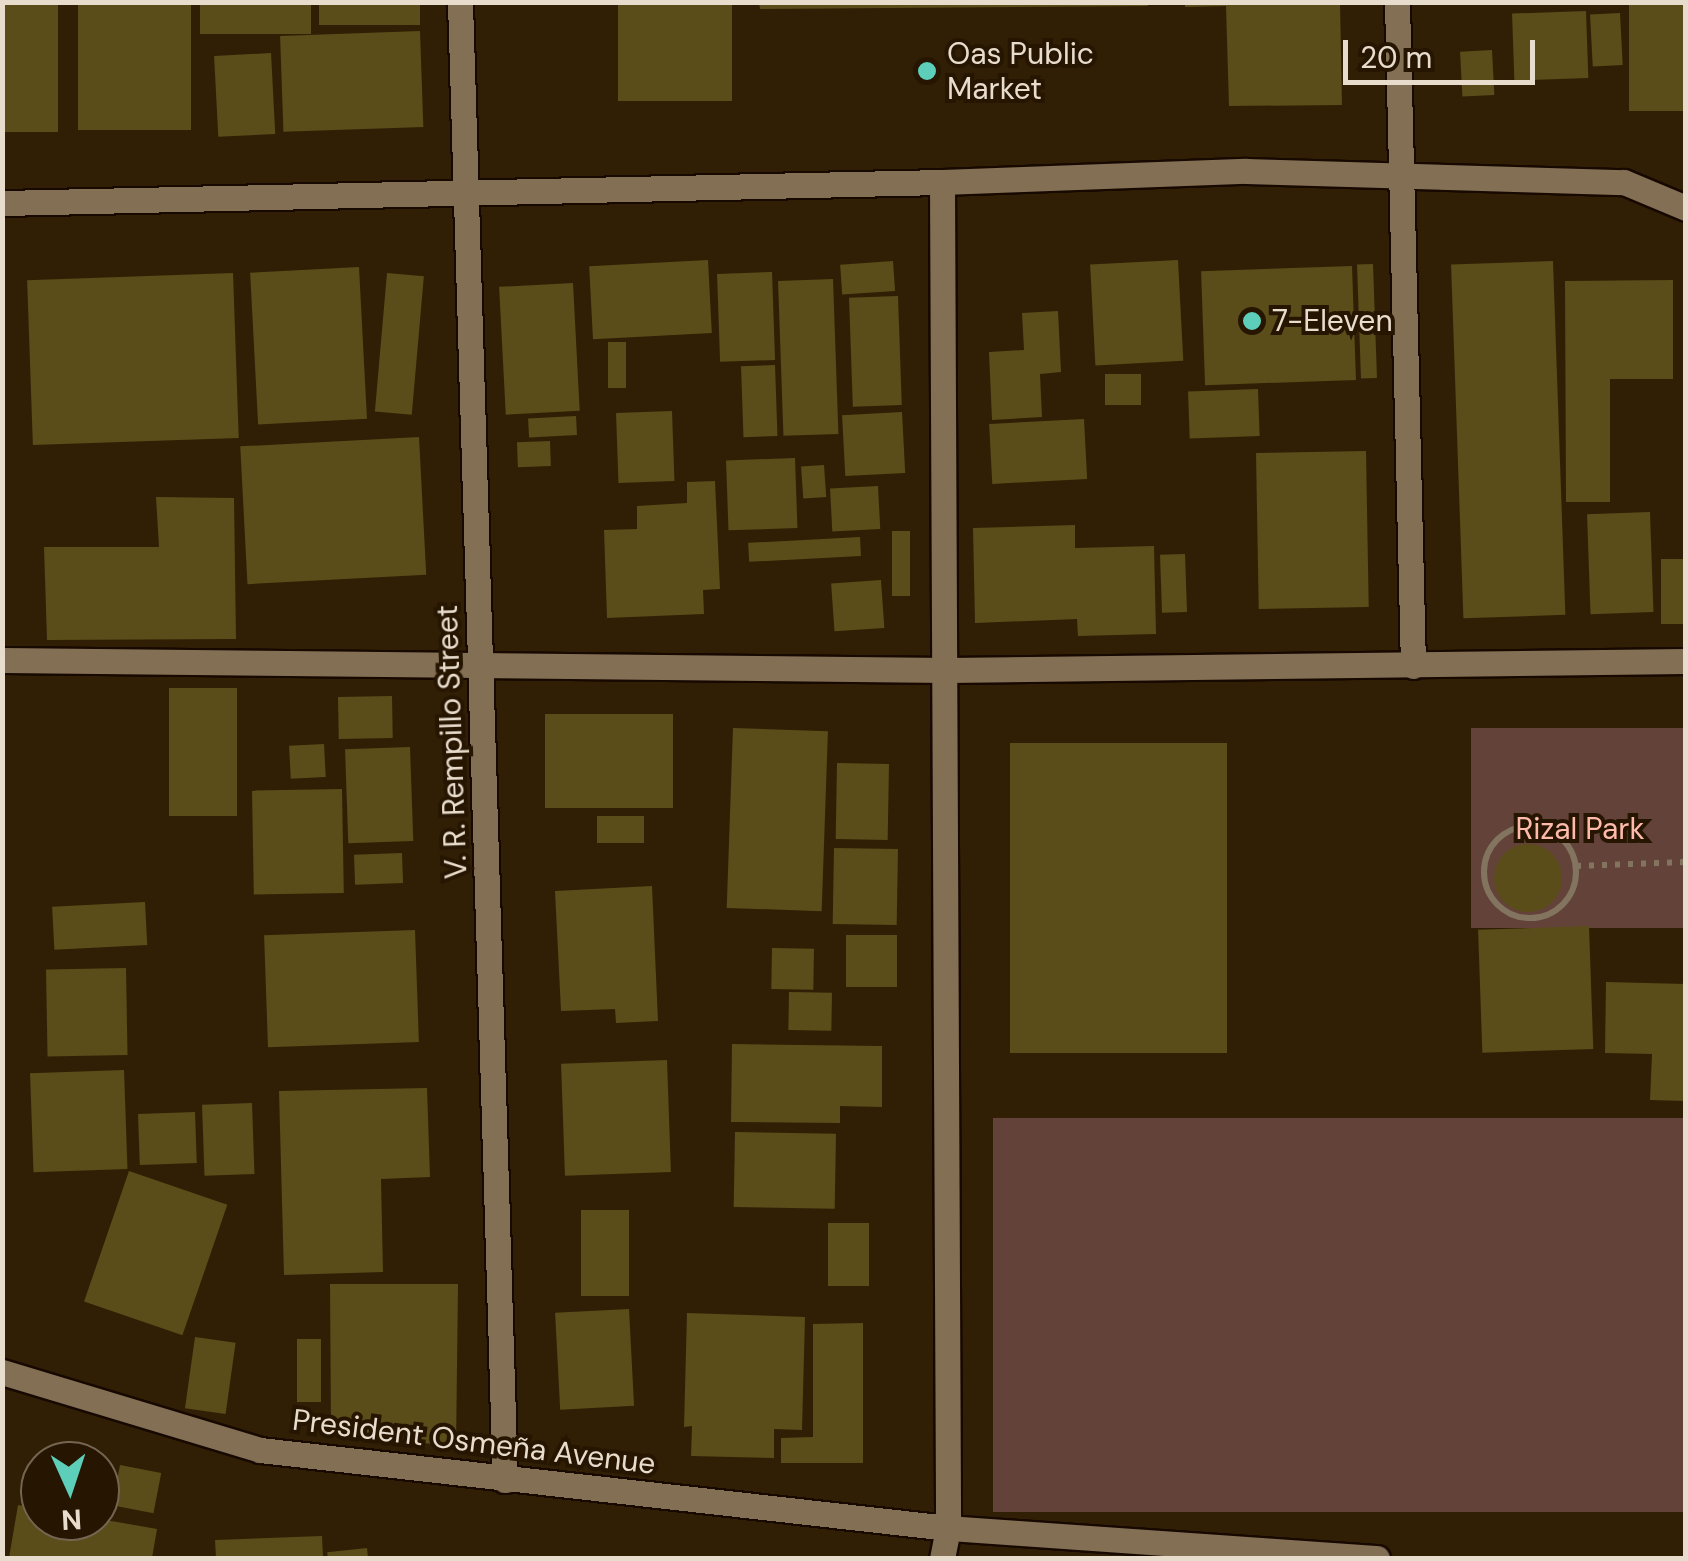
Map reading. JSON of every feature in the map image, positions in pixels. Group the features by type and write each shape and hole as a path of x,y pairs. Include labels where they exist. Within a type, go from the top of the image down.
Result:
{"street":[{"name":"V. R. Rempillo Street","path":"460,2 505,1480"},
{"path":"1397,2 1413,666"},
{"path":"2,203 942,182 1246,170 1624,182 1686,208"},
{"path":"942,182 948,1528 942,1558"},
{"path":"2,660 947,670 1686,661"},
{"name":"President Osmeña Avenue","path":"2,1372 260,1450 948,1528 1377,1558"}],"path":[{"path":"1524,826 1543,826 1559,835 1571,848 1576,866 1575,884 1566,900 1552,912 1535,918 1516,916 1500,908 1482,877 1493,842 1524,826"},
{"path":"1576,866 1686,862"}],"green space":[{"name":"Rizal Park","path":"1471,728 1685,728 1685,928 1471,928"},
{"path":"993,1118 1685,1118 1685,1512 993,1512"}],"building":[{"path":"2,2 58,2 58,132 2,132"},
{"path":"78,2 191,2 191,130 78,130"},
{"path":"200,2 311,2 311,34 200,34"},
{"path":"319,2 420,2 420,25 319,25"},
{"path":"618,2 732,2 732,101 618,101"},
{"path":"759,2 1148,2 1148,6 760,9"},
{"path":"1185,2 1340,2 1342,105 1229,106 1226,6 1185,7"},
{"path":"1629,2 1686,2 1686,111 1629,111"},
{"path":"1586,11 1588,78 1514,81 1512,14"},
{"path":"1620,13 1623,65 1593,66 1590,15"},
{"path":"420,31 423,127 283,132 280,36"},
{"path":"1492,50 1494,95 1462,97 1460,52"},
{"path":"271,53 275,134 218,137 214,56"},
{"path":"708,260 712,333 593,339 589,266"},
{"path":"1178,260 1183,361 1095,365 1090,265"},
{"path":"893,261 895,291 842,295 840,265"},
{"path":"1553,261 1565,615 1463,618 1451,265"},
{"path":"1373,264 1377,378 1361,378 1357,265"},
{"path":"1352,266 1356,380 1205,385 1201,271"},
{"path":"359,267 367,419 258,424 250,273"},
{"path":"772,272 775,360 720,362 717,274"},
{"path":"233,273 239,438 33,445 27,280"},
{"path":"387,273 424,276 412,415 375,411"},
{"path":"833,279 838,434 783,436 778,281"},
{"path":"1673,280 1673,379 1610,379 1610,502 1566,502 1565,281"},
{"path":"573,283 580,411 506,415 499,287"},
{"path":"898,296 902,405 853,407 849,298"},
{"path":"1058,311 1061,372 1040,374 1042,417 992,420 989,352 1024,350 1022,313"},
{"path":"608,342 626,342 626,388 608,388"},
{"path":"775,365 777,436 743,437 741,366"},
{"path":"1105,374 1141,374 1141,405 1105,405"},
{"path":"1258,389 1260,436 1190,438 1188,391"},
{"path":"672,411 674,481 618,483 616,413"},
{"path":"902,412 905,473 845,476 842,415"},
{"path":"576,416 577,435 529,437 528,419"},
{"path":"1084,419 1087,479 992,484 989,424"},
{"path":"419,437 426,575 247,584 240,446"},
{"path":"550,441 551,466 518,467 517,442"},
{"path":"1366,451 1369,607 1259,609 1256,453"},
{"path":"795,458 797,528 728,530 726,460"},
{"path":"824,465 826,497 803,499 801,467"},
{"path":"715,481 720,589 703,590 704,614 607,618 604,530 637,529 637,506 687,503 687,482"},
{"path":"878,486 880,529 832,531 830,489"},
{"path":"156,497 234,498 236,639 47,640 44,547 159,547"},
{"path":"1650,512 1653,612 1591,614 1587,514"},
{"path":"1075,525 1075,548 1154,546 1156,634 1078,636 1077,619 975,623 973,528"},
{"path":"892,531 910,531 910,596 892,596"},
{"path":"860,537 861,556 749,562 748,543"},
{"path":"1185,554 1187,612 1162,613 1160,555"},
{"path":"1661,559 1686,559 1686,624 1661,624"},
{"path":"881,580 884,628 834,631 831,583"},
{"path":"169,688 237,688 237,816 169,816"},
{"path":"392,696 393,738 339,739 338,697"},
{"path":"545,714 673,714 673,808 545,808"},
{"path":"733,728 828,731 822,911 727,908"},
{"path":"1010,743 1227,743 1227,1053 1010,1053"},
{"path":"324,744 326,777 291,779 289,746"},
{"path":"410,747 413,841 348,843 345,749"},
{"path":"837,763 889,764 888,840 836,839"},
{"path":"342,789 344,893 254,895 252,791"},
{"path":"597,816 644,816 644,843 597,843"},
{"path":"1528,844 1552,854 1562,878 1552,902 1528,912 1504,902 1494,878 1504,854"},
{"path":"834,848 898,849 897,925 833,924"},
{"path":"402,853 403,883 355,885 354,855"},
{"path":"652,886 658,1021 616,1023 615,1009 561,1011 555,891"},
{"path":"145,902 147,945 54,950 52,907"},
{"path":"1589,926 1593,1049 1482,1053 1478,930"},
{"path":"415,930 419,1042 268,1047 264,935"},
{"path":"846,935 897,935 897,987 846,987"},
{"path":"772,948 814,949 813,990 771,989"},
{"path":"126,968 128,1055 48,1056 46,969"},
{"path":"1606,982 1686,984 1686,1101 1650,1100 1652,1054 1605,1053"},
{"path":"789,992 832,993 831,1031 788,1030"},
{"path":"732,1044 882,1046 882,1107 840,1106 840,1123 731,1122"},
{"path":"667,1060 671,1172 565,1176 561,1064"},
{"path":"124,1070 127,1169 34,1172 30,1073"},
{"path":"427,1088 430,1177 381,1179 383,1272 284,1275 279,1091"},
{"path":"252,1103 254,1174 205,1176 202,1105"},
{"path":"195,1112 197,1163 140,1165 138,1114"},
{"path":"735,1132 836,1134 835,1209 734,1207"},
{"path":"129,1171 227,1205 182,1335 84,1301"},
{"path":"581,1210 629,1210 629,1296 581,1296"},
{"path":"828,1223 869,1223 869,1286 828,1286"},
{"path":"330,1284 458,1284 456,1448 331,1428"},
{"path":"629,1309 634,1406 560,1410 555,1313"},
{"path":"687,1313 805,1317 802,1430 774,1429 774,1458 691,1456 692,1426 684,1427"},
{"path":"863,1323 863,1463 781,1463 781,1438 813,1437 813,1324"},
{"path":"195,1337 236,1343 226,1414 185,1408"},
{"path":"297,1339 321,1339 321,1402 297,1402"},
{"path":"120,1465 161,1473 153,1513 120,1507"},
{"path":"18,1505 20,1541 120,1541 120,1523 157,1529 152,1558 9,1558"},
{"path":"322,1536 323,1558 216,1558 215,1540"},
{"path":"367,1548 368,1558 328,1558 327,1552"}],"place":[{"name":"Oas Public Market","path":"927,71"},
{"name":"7-Eleven","path":"1252,321"}]}
